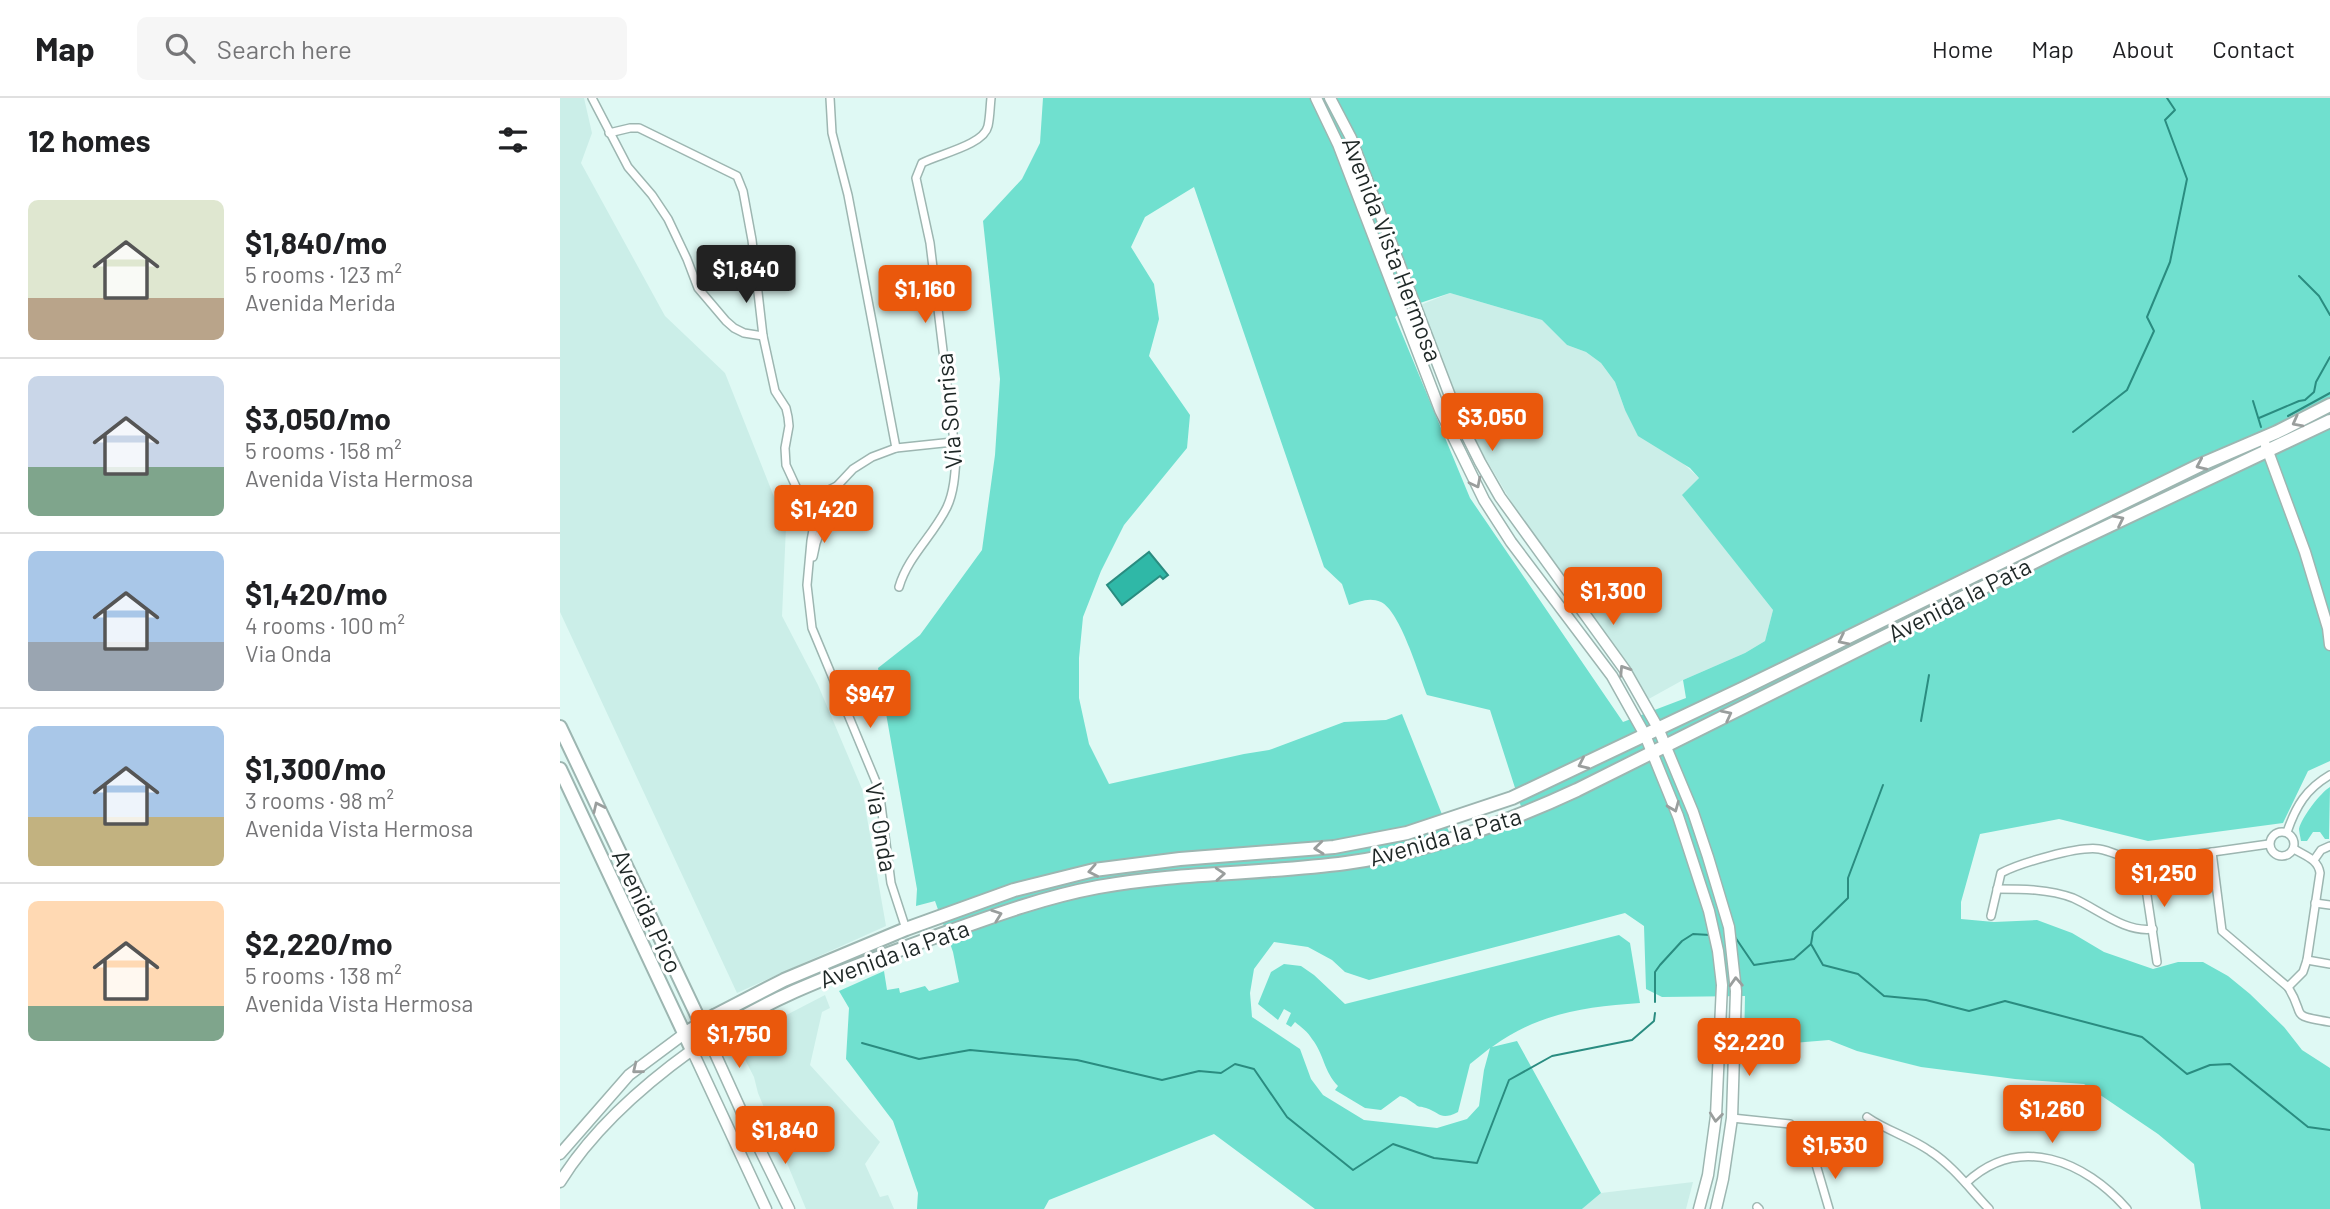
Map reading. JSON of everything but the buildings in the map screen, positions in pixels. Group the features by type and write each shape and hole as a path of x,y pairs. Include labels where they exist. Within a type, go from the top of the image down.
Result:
{"highway":[{"name":"Avenida la Pata","path":"692,1050 708,1038 787,994 1014,908 1098,887 1179,877 1349,863 1440,842 1493,826 1543,806 1653,753 2176,492 2266,444 2330,405"},
{"name":"Avenida la Pata","path":"684,1034 784,980 906,929 1014,890 1094,870 1180,859 1334,847 1407,833 1512,798 2200,465 2330,421"},
{"name":"Avenida Pico","path":"560,727 708,1038"},
{"name":"Avenida Pico","path":"560,769 692,1050"},
{"path":"887,955 887,946 905,939 906,929"}],"main road":[{"name":"Avenida Vista Hermosa","path":"1316,98 1338,144 1440,410 1484,500 1511,542 1612,676 1645,735 1678,816 1709,911 1722,985 1716,1116 1708,1175 1699,1209"},
{"name":"Avenida Vista Hermosa","path":"1330,98 1350,138 1460,422 1500,497 1625,670 1666,746 1708,857 1725,913 1734,956 1736,991 1731,1118 1723,1180 1716,1209"},
{"path":"2266,444 2305,552 2328,628 2330,645"},
{"name":"Avenida la Pata","path":"560,1154 629,1075 684,1034"},
{"name":"Avenida Pico","path":"708,1038 789,1209"},
{"name":"Avenida la Pata","path":"560,1182 586,1147 628,1101 692,1050"},
{"name":"Avenida Pico","path":"692,1050 766,1209"}],"street":[{"path":"592,98 628,167 668,219 698,288 734,328 744,333 763,336"},
{"path":"830,98 832,133 848,195 896,448"},
{"name":"Via Sonrisa","path":"898,587 904,570 947,507 955,480 956,458 930,243 916,178 917,171 922,163 976,141 984,135 988,126 991,98"},
{"path":"609,133 639,128 737,176 743,191 752,240 763,336 775,391 786,408 788,417 786,465 810,517 826,525"},
{"name":"Via Onda","path":"906,929 891,883 879,789 812,628 807,585 808,567 815,519 821,503 829,490 837,486 853,469 896,448 953,442"},
{"name":"Via Onda","path":"808,567 819,536 826,525 837,486"},
{"path":"821,503 830,506"},
{"path":"2287,832 2293,816 2312,786 2330,775"},
{"path":"2287,832 2295,842 2294,849 2283,856 2276,855 2269,844 2275,833 2287,832"},
{"path":"1991,916 2001,873 2088,848 2101,849 2141,862 2269,844"},
{"path":"2314,860 2321,850 2330,846"},
{"path":"2288,987 2303,972 2307,960 2320,873 2314,860 2294,849"},
{"path":"2211,852 2222,931 2288,987 2293,994 2298,1014 2303,1018 2330,1022"},
{"path":"2141,862 2157,962"},
{"path":"1997,889 2033,889 2070,897 2132,928 2152,929"},
{"path":"2315,903 2330,905"},
{"path":"2307,960 2330,964"},
{"path":"1867,1117 1881,1127 1929,1150 1966,1183 1989,1209"},
{"path":"1731,1118 1790,1124"},
{"path":"1966,1183 1975,1174 1992,1165 2026,1156 2042,1157 2081,1170 2110,1190 2127,1209"},
{"path":"1815,1161 1829,1209"}],"shaded area":[{"path":"560,98 584,98 592,133 581,163 665,316 725,373 786,527 782,616 818,685 862,789 886,926 737,993 560,612"},
{"path":"1043,98 2330,98 2330,761 2308,771 2283,823 2148,841 2059,819 1980,834 1961,902 1961,919 1994,922 2037,920 2072,933 2104,952 2153,969 2178,962 2203,962 2228,976 2284,1027 2302,1050 2330,1068 2330,1209 2201,1209 2194,1164 2158,1134 2084,1084 2015,1079 1921,1067 1857,1051 1829,1040 1744,1047 1745,996 1662,997 1646,989 1644,926 1625,913 1369,980 1345,972 1332,960 1308,947 1274,942 1254,969 1250,993 1252,1017 1300,1049 1311,1079 1323,1095 1364,1120 1437,1128 1467,1119 1479,1106 1490,1048 1470,1064 1458,1112 1448,1116 1441,1115 1400,1096 1381,1110 1365,1108 1335,1090 1338,1086 1310,1036 1295,1022 1291,1027 1286,1024 1291,1013 1284,1009 1278,1020 1258,1004 1271,972 1284,964 1301,966 1345,1004 1619,935 1630,943 1640,1003 1581,1010 1545,1019 1527,1026 1492,1047 1517,1041 1601,1193 1582,1209 1315,1209 1214,1134 1049,1200 1044,1209 917,1209 918,1193 893,1121 846,1059 849,1008 839,991 884,971 887,990 899,988 900,993 925,986 929,991 959,982 953,952 935,901 916,906 917,889 878,668 920,635 982,550 995,455 1000,379 983,221 1022,179 1040,143","holes":["1194,187 1324,567 1342,584 1349,605 1373,600 1388,608 1402,630 1427,695 1490,710 1525,819 1483,836 1453,842 1402,714 1386,720 1344,722 1269,750 1109,784 1089,744 1079,698 1083,617 1101,571 1124,525 1187,448 1190,415 1149,356 1159,319 1154,284 1131,247 1145,217","1450,293 1542,320 1567,345 1586,352 1601,363 1615,382 1638,436 1690,468 1699,478 1682,495 1773,610 1765,641 1745,653 1683,680 1686,698 1623,722 1470,498 1395,317 1408,307"]},
{"path":"1450,293 1542,320 1567,345 1586,352 1601,363 1615,382 1625,410 1699,478 1683,495 1773,610 1765,641 1645,701 1531,535 1464,422 1418,306"},
{"path":"1149,552 1168,575 1163,579 1160,576 1122,605 1107,585"},
{"path":"2330,787 2329,839 2325,839 2320,832 2313,832 2307,841 2301,841 2299,829 2303,818"},
{"path":"825,995 830,1008 822,1012 810,1065 880,1142 865,1164 880,1197 888,1195 894,1209 806,1209 758,1093 754,1077 739,1048 742,1038"},
{"path":"1693,1182 1686,1209 1582,1209 1601,1193"}],"waterway":[{"path":"2073,432 2127,390 2154,331 2147,317 2170,262 2187,179 2165,120 2175,110 2167,98"},
{"path":"2299,276 2319,296 2330,315"},
{"path":"2259,418 2305,400 2314,392 2316,382 2330,357"},
{"path":"2288,416 2330,393"},
{"path":"2253,401 2261,427"},
{"path":"1921,721 1929,675"},
{"path":"1811,944 1813,932 1848,898 1848,878 1883,785"},
{"path":"1655,1002 1655,972 1660,965 1682,941 1693,934 1710,935"},
{"path":"1733,937 1754,965 1794,959 1811,944 1823,965 1858,974 1884,996 1926,1000 1969,1011 2005,1001 2142,1037 2187,1074 2210,1065 2230,1064 2308,1127 2330,1130"},
{"path":"862,1043 919,1059 970,1050 1077,1060 1162,1080 1199,1071 1221,1073 1235,1064 1254,1069 1287,1117 1353,1170 1393,1144 1434,1158 1477,1163 1509,1080 1552,1056 1632,1040 1654,1021 1655,1013"}]}
